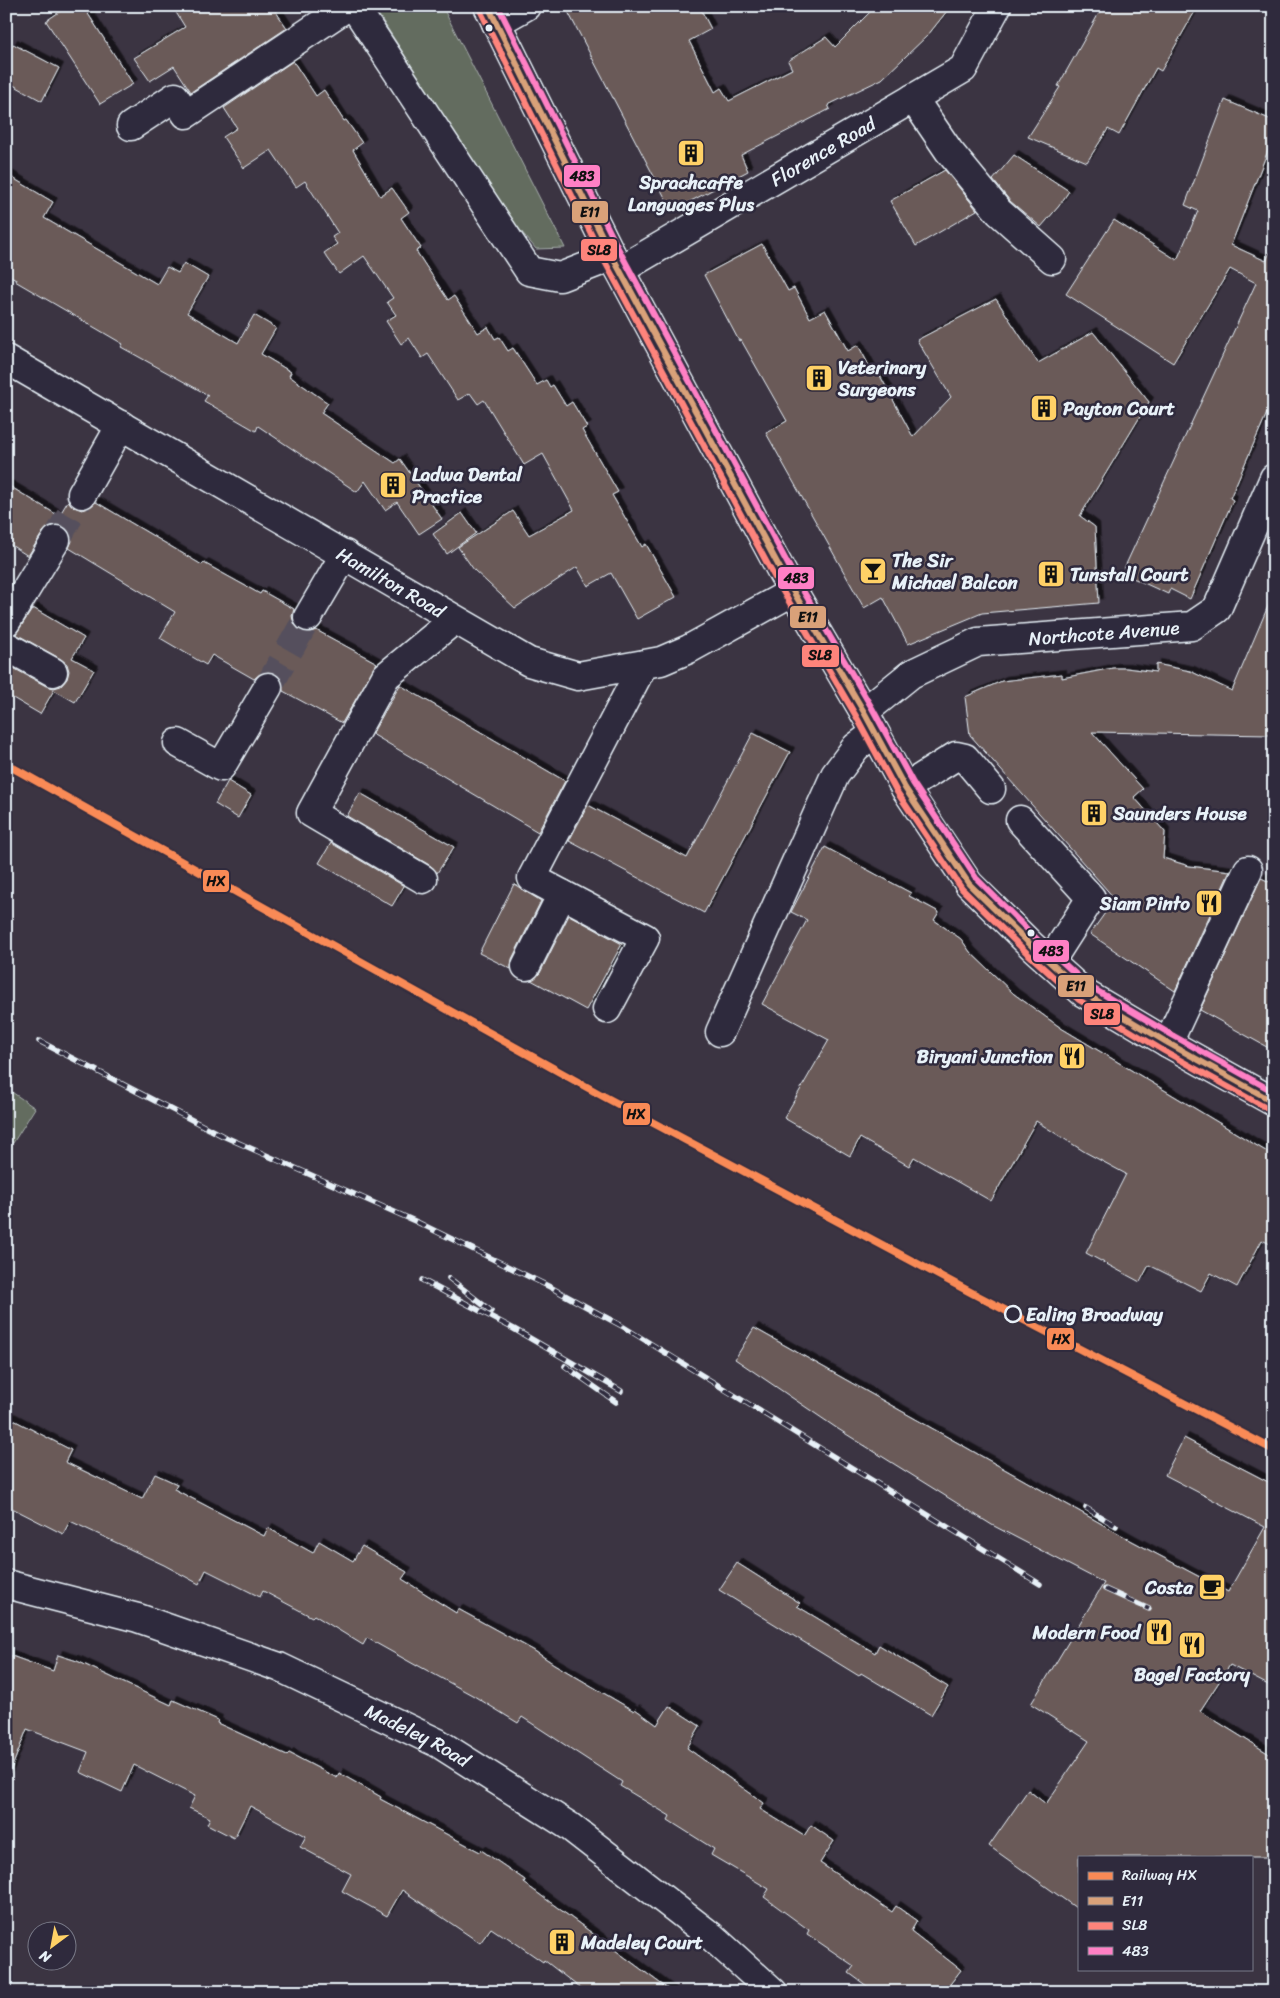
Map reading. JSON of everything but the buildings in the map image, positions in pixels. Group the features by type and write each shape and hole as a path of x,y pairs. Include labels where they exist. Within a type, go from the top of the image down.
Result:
{"street":[{"path":"131,126 175,97 186,114 348,6"},
{"name":"Florence Road","path":"354,6 529,271 560,277 596,263 616,262 963,69 997,6"},
{"path":"526,6 492,14 616,262 794,591 870,722 905,788 969,884 1084,993 1168,1043 1274,1102"},
{"path":"913,98 949,151 999,212 1052,259"},
{"name":"Hamilton Road","path":"6,359 529,662 578,676 661,661 689,649 794,591"},
{"path":"82,494 121,425"},
{"name":"Northcote Avenue","path":"720,1032 835,775 856,748 870,722 910,674 978,642 1192,626 1217,609 1274,478"},
{"path":"6,622 56,540"},
{"path":"308,617 345,554"},
{"path":"423,879 310,813 386,676 454,620"},
{"path":"6,646 53,672"},
{"path":"607,1009 645,938 532,878 644,665"},
{"path":"178,743 221,767 268,687"},
{"path":"905,788 956,756 965,758 991,789"},
{"path":"1020,820 1091,898 1050,962"},
{"path":"1168,1043 1248,870"},
{"path":"526,966 562,894"},
{"name":"Madeley Road","path":"6,1584 138,1618 279,1667 438,1743 569,1826 711,1936 773,1992"}],"green space":[{"path":"373,6 442,6 565,248 536,249 510,218"},
{"path":"6,1088 35,1108 13,1143 6,1139"}],"tunnel":[{"path":"56,540 82,494"},
{"path":"268,687 308,617"}],"railway":[{"path":"39,1041 223,1136 417,1222 550,1287 622,1326 1040,1584"},
{"path":"449,1278 491,1311"},
{"path":"422,1280 514,1329 621,1391"},
{"path":"565,1366 616,1402"},
{"path":"1086,1508 1116,1526"},
{"path":"1105,1589 1149,1609"}],"rail line":[{"name":"HX","path":"6,764 603,1096 974,1294 1274,1450"}],"transit line":[{"name":"E11","path":"488,6 611,254 783,574 864,712 905,788 969,884 1033,947 1084,993 1168,1043 1274,1102"},
{"name":"483","path":"498,6 619,250 791,570 872,708 913,783 976,878 1039,941 1089,986 1274,1092"},
{"name":"SL8","path":"480,10 603,258 775,578 856,716 897,792 962,889 1027,953 1079,1000 1164,1051 1270,1110"}],"place":[{"name":"Sprachcaffe Languages Plus","path":"691,153"},
{"name":"Veterinary Surgeons","path":"819,378"},
{"name":"Payton Court","path":"1044,408"},
{"name":"Ladwa Dental Practice","path":"393,485"},
{"name":"The Sir Michael Balcon","path":"873,571"},
{"name":"Tunstall Court","path":"1051,574"},
{"name":"Saunders House","path":"1094,813"},
{"name":"Siam Pinto","path":"1209,903"},
{"name":"Biryani Junction","path":"1072,1056"},
{"name":"Ealing Broadway","path":"1013,1314"},
{"name":"Costa","path":"1212,1587"},
{"name":"Modern Food","path":"1159,1632"},
{"name":"Bagel Factory","path":"1192,1645"},
{"name":"Madeley Court","path":"562,1942"}]}
